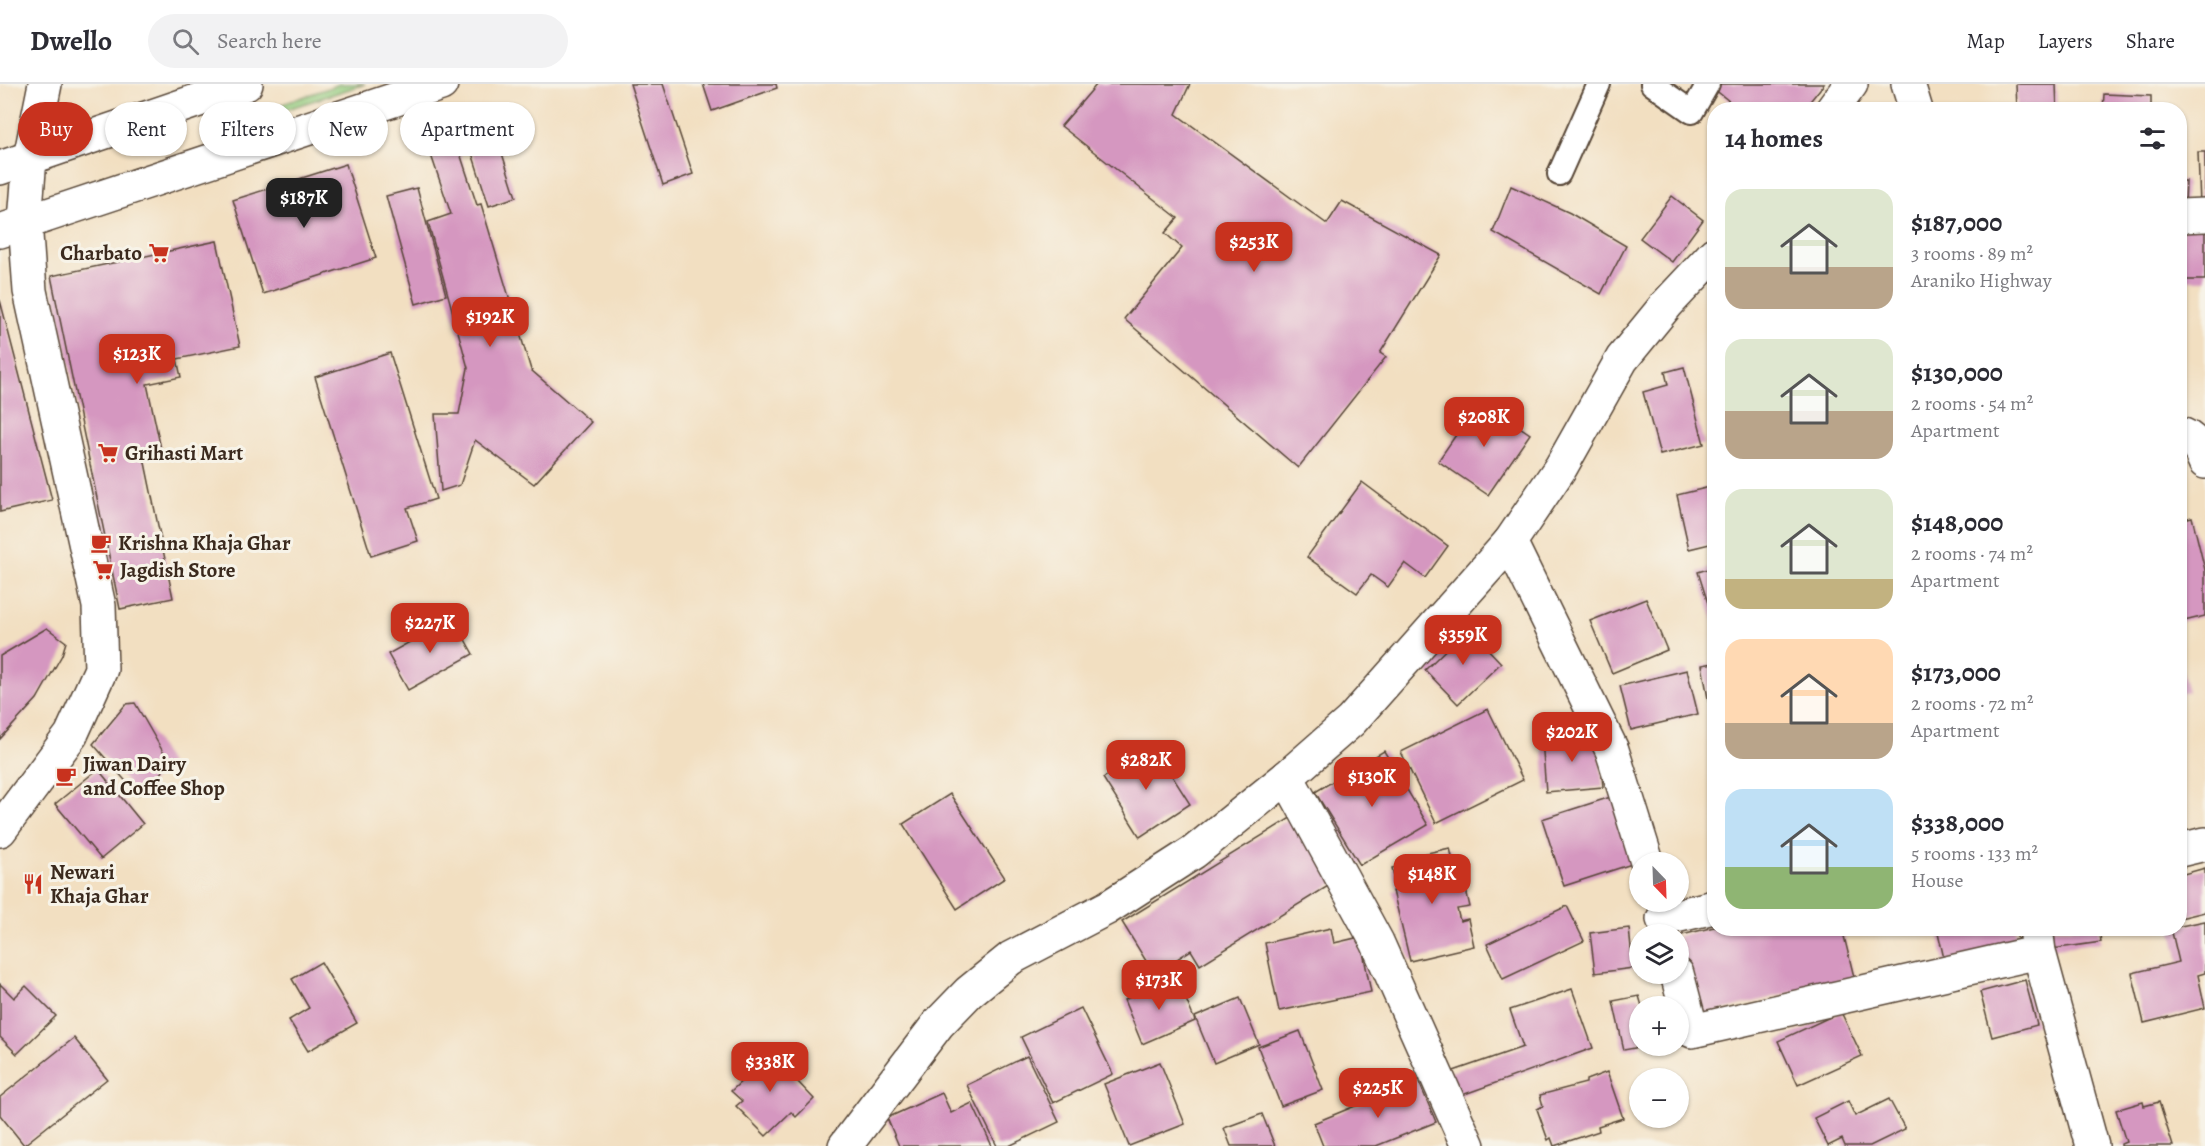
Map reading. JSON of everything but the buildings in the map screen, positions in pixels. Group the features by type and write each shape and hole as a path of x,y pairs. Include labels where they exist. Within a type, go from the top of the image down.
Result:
{"main road":[{"path":"0,830 70,735 92,692 101,661 99,606 30,291 13,226 15,163 45,84"},
{"path":"15,163 246,84"},
{"path":"13,226 441,84"},
{"path":"1838,102 1851,84"},
{"path":"1908,84 1914,102"},
{"path":"2187,216 2205,215"},
{"path":"845,1146 938,1023 969,992 1011,958 1107,908 1194,852 1287,777 1351,721 1510,542 1561,467 1622,359 1667,304 1707,262"},
{"path":"2187,435 2202,453 2205,462"},
{"path":"1510,542 1612,750 1644,852"},
{"path":"1287,777 1377,942 1468,1146"},
{"path":"2187,848 2205,844"},
{"path":"1663,918 1707,909"},
{"path":"1680,984 1692,1031 2038,940 2092,1146"}],"lane":[{"path":"1559,174 1599,84"},
{"path":"1652,84 1692,112 1708,84"}],"green space":[{"path":"340,84 365,84 296,106 296,102 288,102"}],"place":[{"name":"Charbato","path":"159,253"},
{"name":"Grihasti Mart","path":"108,453"},
{"name":"Krishna Khaja Ghar","path":"101,543"},
{"name":"Jagdish Store","path":"103,570"},
{"name":"Jiwan Dairy and Coffee Shop","path":"66,776"},
{"name":"Newari Khaja Ghar","path":"33,884"}]}
